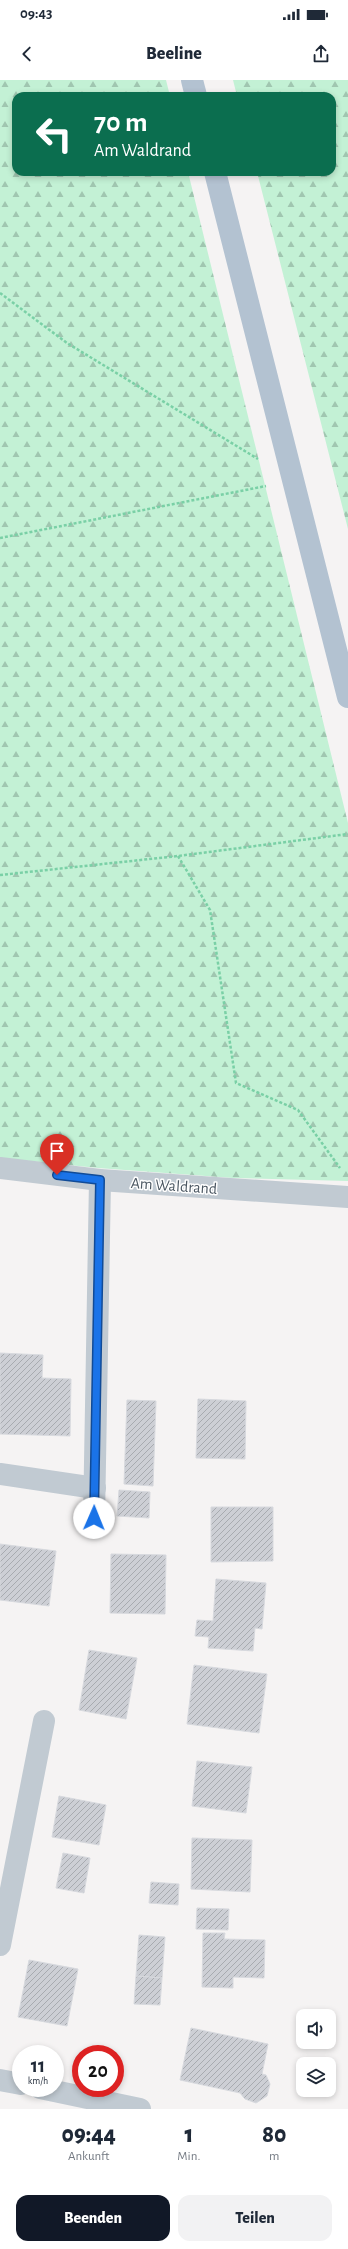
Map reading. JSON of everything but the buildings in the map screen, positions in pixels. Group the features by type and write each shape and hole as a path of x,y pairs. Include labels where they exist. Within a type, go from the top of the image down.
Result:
{"main road":[{"path":"192,80 195,92"},
{"path":"217,176 348,697"}],"street":[{"name":"Am Waldrand","path":"0,1168 100,1180 348,1197"},
{"path":"94,1518 100,1180"},
{"path":"0,1474 95,1488"},
{"path":"0,1945 44,1721"},
{"path":"0,2080 12,2082"},
{"path":"64,2093 140,2109"}],"path":[{"path":"0,293 67,343 293,480"},
{"path":"0,538 293,480"},
{"path":"0,875 178,856 348,834"},
{"path":"178,856 210,910 236,1083 298,1110 344,1173"}],"green space":[{"path":"0,80 166,80 169,92 12,92 12,176 189,176 348,823 348,1181 233,1178 98,1168 0,1158"},
{"path":"233,80 348,80 348,529 258,176 336,176 336,92 236,92"}],"route":[{"path":"57,1175 100,1180 94,1518"}]}
